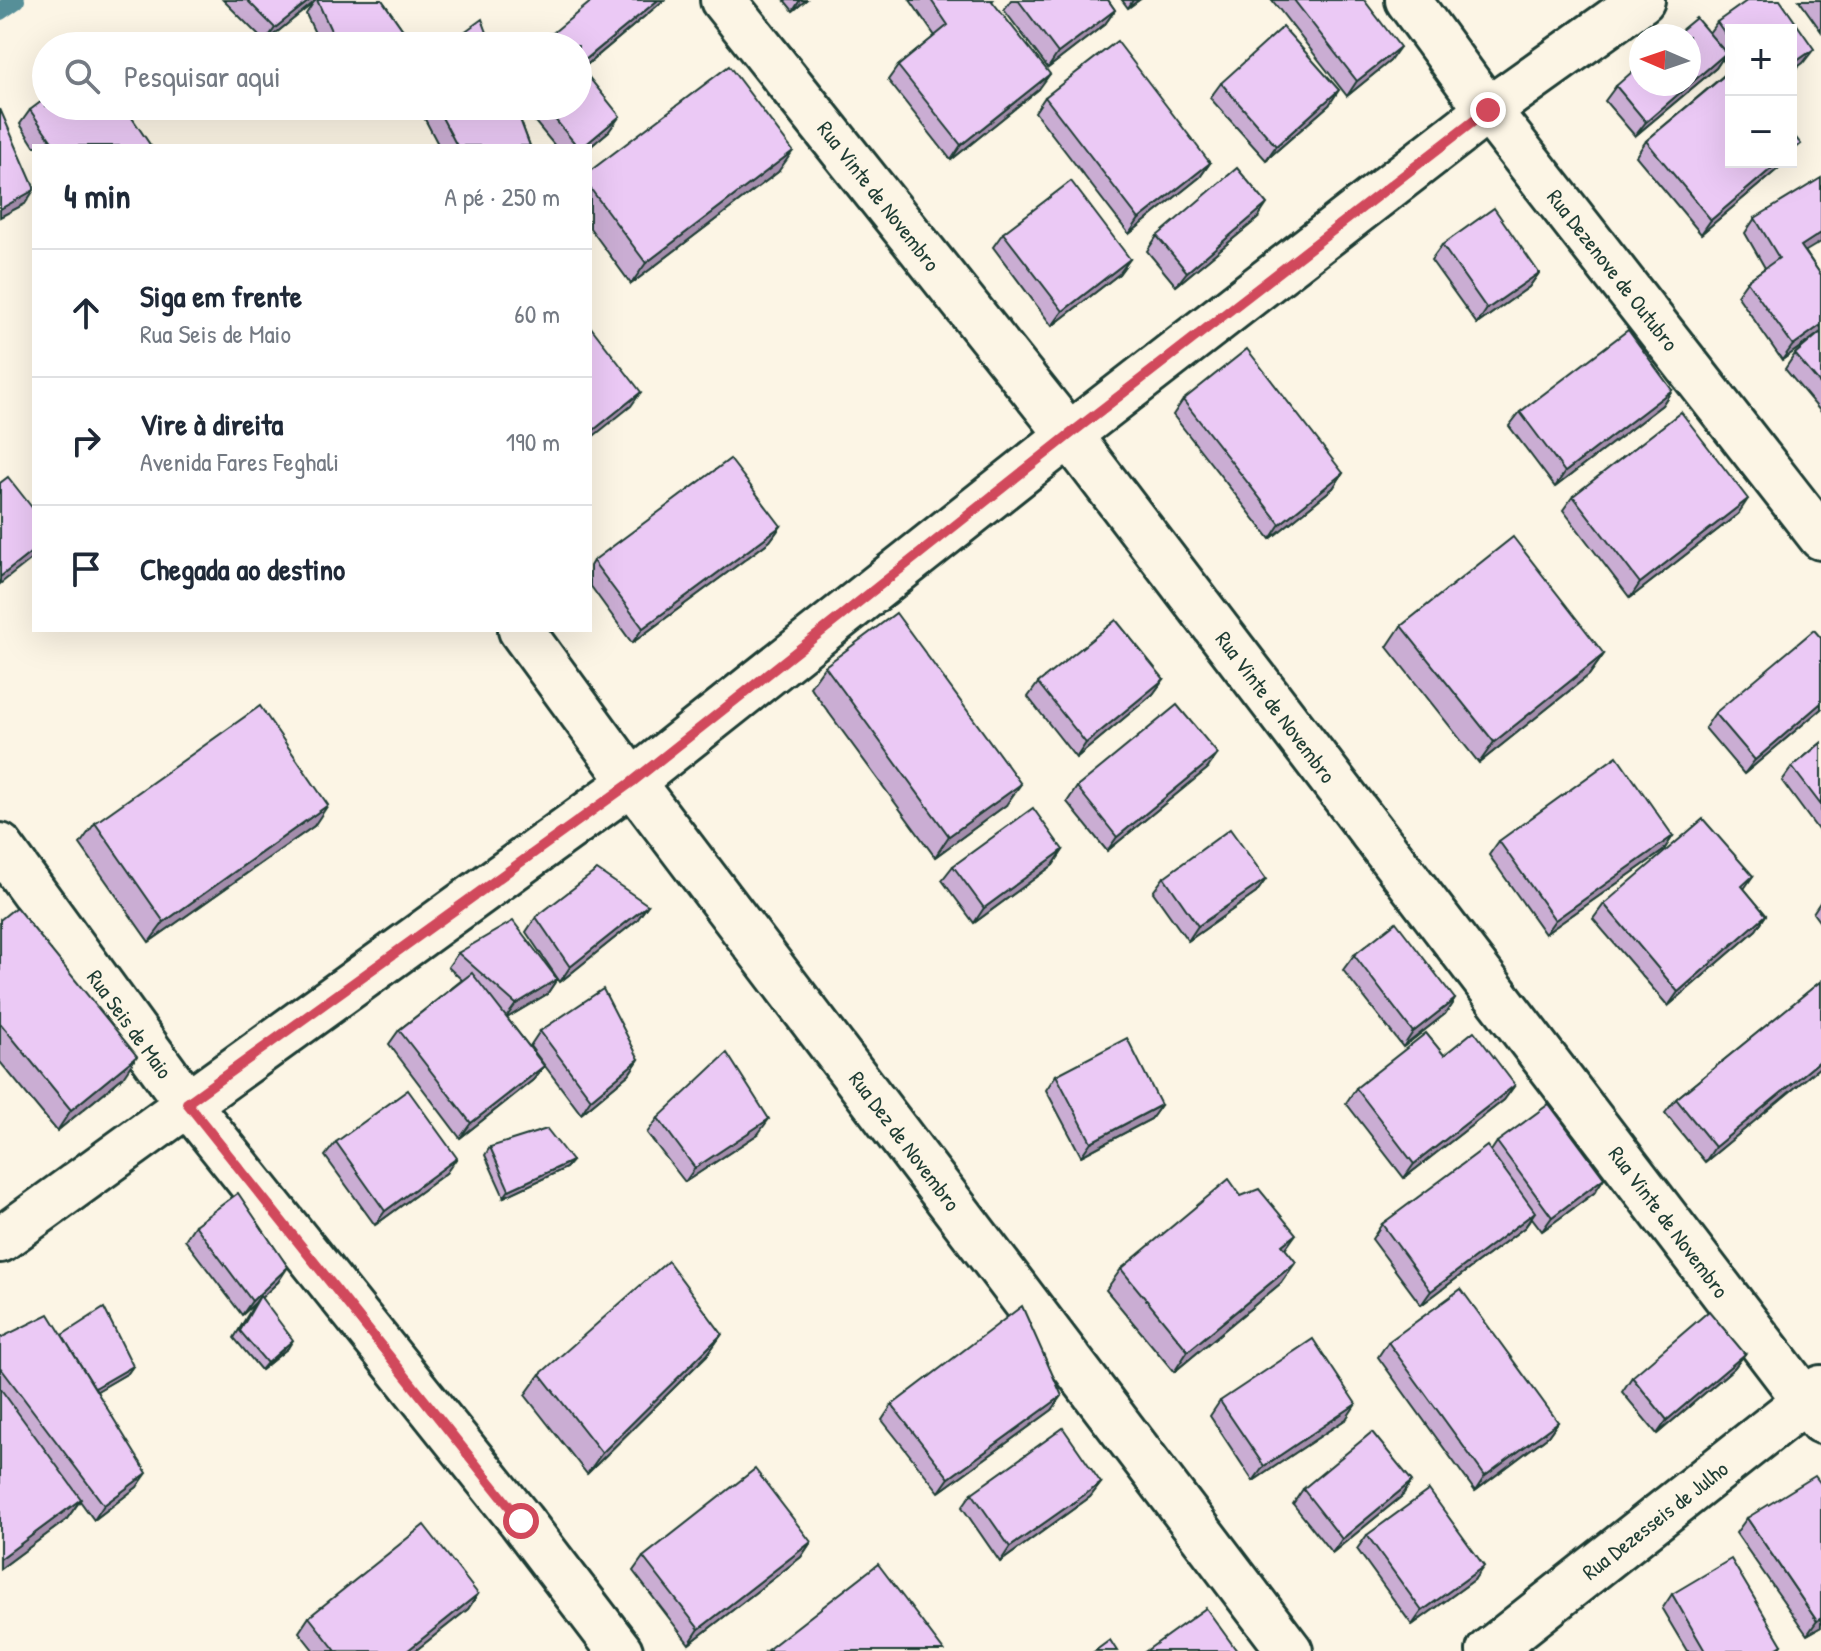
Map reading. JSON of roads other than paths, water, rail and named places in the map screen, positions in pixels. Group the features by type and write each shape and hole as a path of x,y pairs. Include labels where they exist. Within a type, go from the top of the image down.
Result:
{"street":[{"name":"Rua Vinte de Novembro","path":"723,0 1069,435 1816,1403"},
{"name":"Rua Dezenove de Outubro","path":"1408,0 1488,110 1821,537"},
{"path":"0,1240 632,782 1069,435 1488,110 1642,0"},
{"name":"Rua Dez de Novembro","path":"522,632 632,782 1290,1651"},
{"name":"Rua Seis de Maio","path":"0,846 187,1103 511,1509 620,1651"},
{"name":"Rua Dezesseis de Julho","path":"1489,1651 1816,1403"}],"waterway":[{"path":"0,11 16,0"}]}
